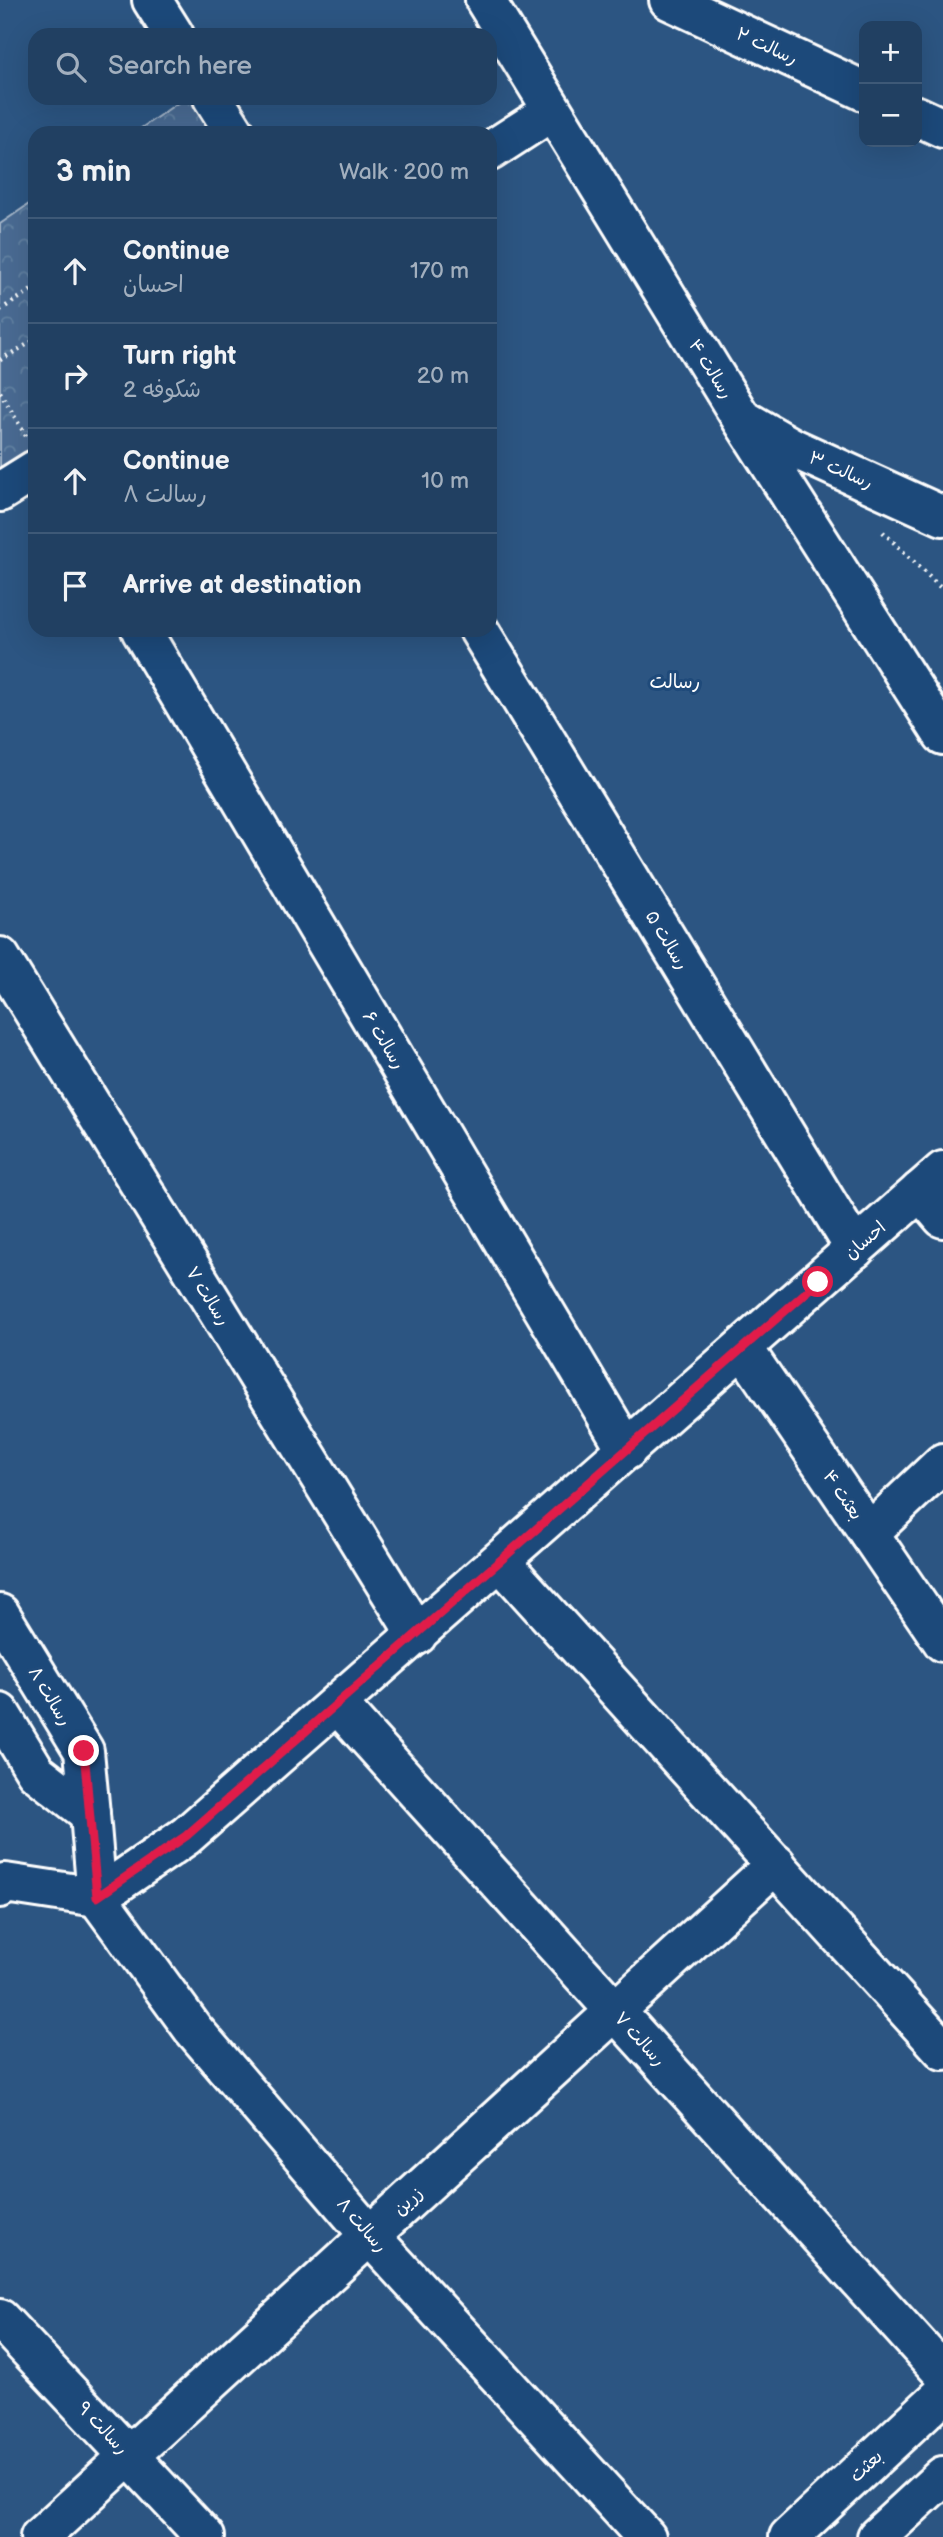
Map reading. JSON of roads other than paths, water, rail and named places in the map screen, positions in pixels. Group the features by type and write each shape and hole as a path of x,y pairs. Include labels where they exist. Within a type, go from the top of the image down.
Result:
{"street":[{"path":"152,0 170,28"},
{"name":"رسالت ۴","path":"485,0 741,418 943,735"},
{"name":"رسالت ۲","path":"669,0 859,89"},
{"path":"217,105 231,126"},
{"path":"497,146 552,111"},
{"path":"922,118 943,128"},
{"name":"رسالت ۳","path":"741,418 793,448 943,516"},
{"path":"0,492 28,460"},
{"name":"رسالت ۶","path":"145,637 627,1450"},
{"name":"رسالت ۵","path":"483,637 855,1249"},
{"name":"رسالت ۷","path":"0,957 417,1636"},
{"name":"احسان","path":"97,1897 186,1836 855,1249 936,1193"},
{"name":"بعثت ۴","path":"743,1348 943,1642"},
{"path":"869,1533 943,1463"},
{"path":"501,1562 943,2050"},
{"name":"رسالت ۸","path":"0,1614 84,1751 97,1897 193,2029 370,2236 646,2537"},
{"name":"رسالت ۷","path":"338,1704 943,2373"},
{"path":"0,1713 36,1772 90,1814"},
{"name":"زرین","path":"40,2537 775,1864"},
{"path":"0,1888 5,1883 97,1897"},
{"name":"رسالت ۹","path":"0,2319 205,2537"},
{"name":"بعثت","path":"789,2537 943,2394"},
{"path":"877,2537 943,2476"}],"district":[{"name":"رسالت","path":"675,681"}]}
